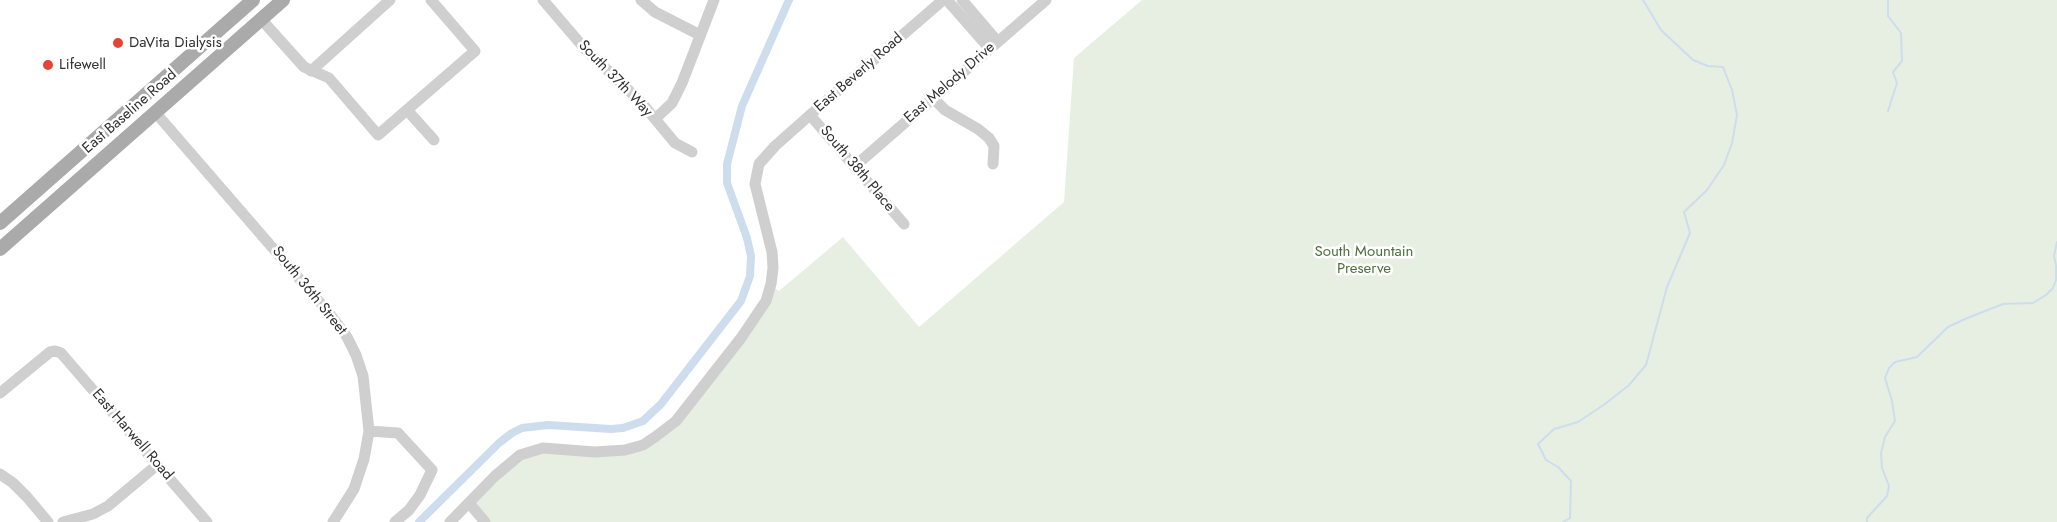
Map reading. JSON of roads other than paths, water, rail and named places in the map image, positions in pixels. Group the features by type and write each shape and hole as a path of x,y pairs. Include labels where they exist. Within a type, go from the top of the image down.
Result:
{"main road":[{"name":"East Baseline Road","path":"0,248 282,0"},
{"name":"East Baseline Road","path":"0,223 142,97 245,2"},
{"path":"245,2 261,19"},
{"path":"142,97 155,112"},
{"path":"43,185 56,199"}],"street":[{"path":"311,71 390,0"},
{"path":"261,19 304,67 328,78 378,135 475,51 431,0"},
{"name":"South 37th Way","path":"543,0 585,49 629,90 674,143 692,152"},
{"path":"641,0 655,12 700,35"},
{"path":"655,119 672,102 682,83 714,0"},
{"name":"East Beverly Road","path":"450,522 512,460 531,450 543,448 595,452 625,450 642,445 655,438 676,420 741,338 766,302 771,284 772,252 755,184 759,164 775,146 944,0"},
{"path":"947,0 994,45"},
{"path":"962,0 994,45"},
{"name":"East Melody Drive","path":"855,166 1046,0"},
{"path":"933,98 945,110 978,129 989,138 994,146 993,164"},
{"path":"407,110 434,140"},
{"name":"South 36th Street","path":"155,112 329,312 347,337 363,376 369,431"},
{"name":"South 38th Place","path":"810,115 904,224"},
{"name":"East Harwell Road","path":"0,393 50,352 55,351 61,354 207,522"},
{"path":"333,522 354,489 364,459 369,431 398,433 432,470 420,495 409,510 395,522"},
{"path":"63,522 93,514 108,506 157,465"},
{"path":"0,474 27,497 48,522"},
{"path":"469,503 485,522"}],"waterway":[{"path":"419,522 499,443 522,428 548,425 611,429 623,428 643,421 661,404 741,301 750,276 751,256 747,238 727,183 727,164 742,106 789,0"},
{"path":"1563,522 1570,518 1571,481 1558,467 1546,460 1538,444 1554,429 1578,422 1605,404 1629,385 1646,365 1667,287 1690,233 1684,212 1707,190 1724,165 1732,143 1737,115 1732,90 1723,67 1708,66 1693,60 1661,30 1643,0"},
{"path":"1888,0 1888,16 1901,33 1902,61 1893,72 1897,83 1888,111"},
{"path":"1867,522 1867,518 1887,496 1889,486 1882,468 1881,453 1885,437 1895,421 1892,401 1885,378 1889,368 1895,362 1917,357 1948,327 1965,319 2003,304 2033,303 2046,295 2053,288 2056,280 2054,256 2057,242"}],"place":[{"name":"DaVita Dialysis","path":"118,43"},
{"name":"Lifewell","path":"48,65"}],"park label":[{"name":"South Mountain Preserve","path":"1364,260"}]}
